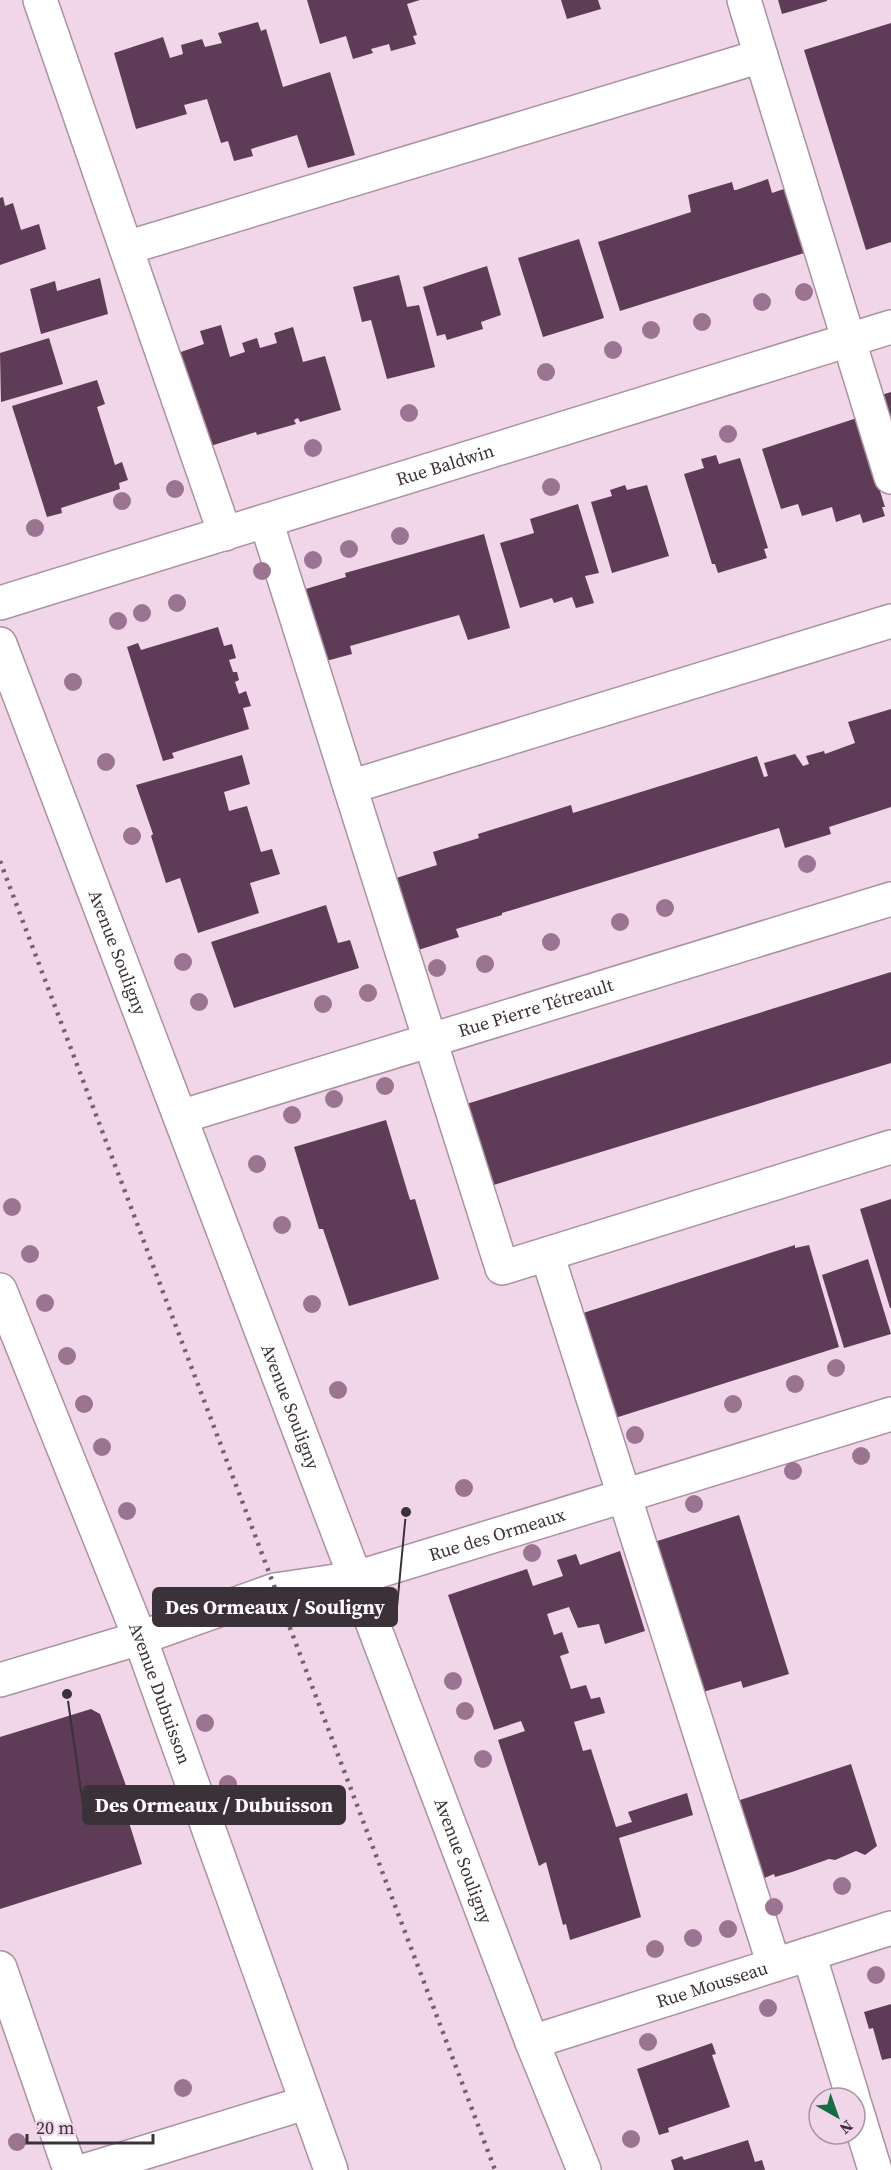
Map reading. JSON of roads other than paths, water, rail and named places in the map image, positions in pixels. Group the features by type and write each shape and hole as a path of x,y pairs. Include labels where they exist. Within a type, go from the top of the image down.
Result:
{"street":[{"path":"40,0 225,534"},
{"path":"744,0 891,477"},
{"path":"126,248 761,56"},
{"name":"Rue Baldwin","path":"0,603 891,327"},
{"path":"266,521 502,1268 891,1147"},
{"path":"350,787 891,621"},
{"name":"Avenue Souligny","path":"0,644 532,2042 584,2170"},
{"name":"Rue Pierre Tétreault","path":"180,1117 891,899"},
{"path":"547,1254 774,1965"},
{"name":"Avenue Dubuisson","path":"0,1290 140,1638 330,2170"},
{"name":"Rue des Ormeaux","path":"0,1680 140,1638 275,1590 356,1578 891,1414"},
{"name":"Rue Mousseau","path":"532,2042 891,1928"},
{"path":"809,1954 849,2086"},
{"path":"0,1968 70,2170"},
{"path":"87,2170 305,2103"},
{"path":"867,2144 875,2170"}],"railway":[{"path":"0,861 495,2170"}],"place":[{"name":"Des Ormeaux / Souligny","path":"406,1512"},
{"name":"Des Ormeaux / Dubuisson","path":"67,1694"}]}
